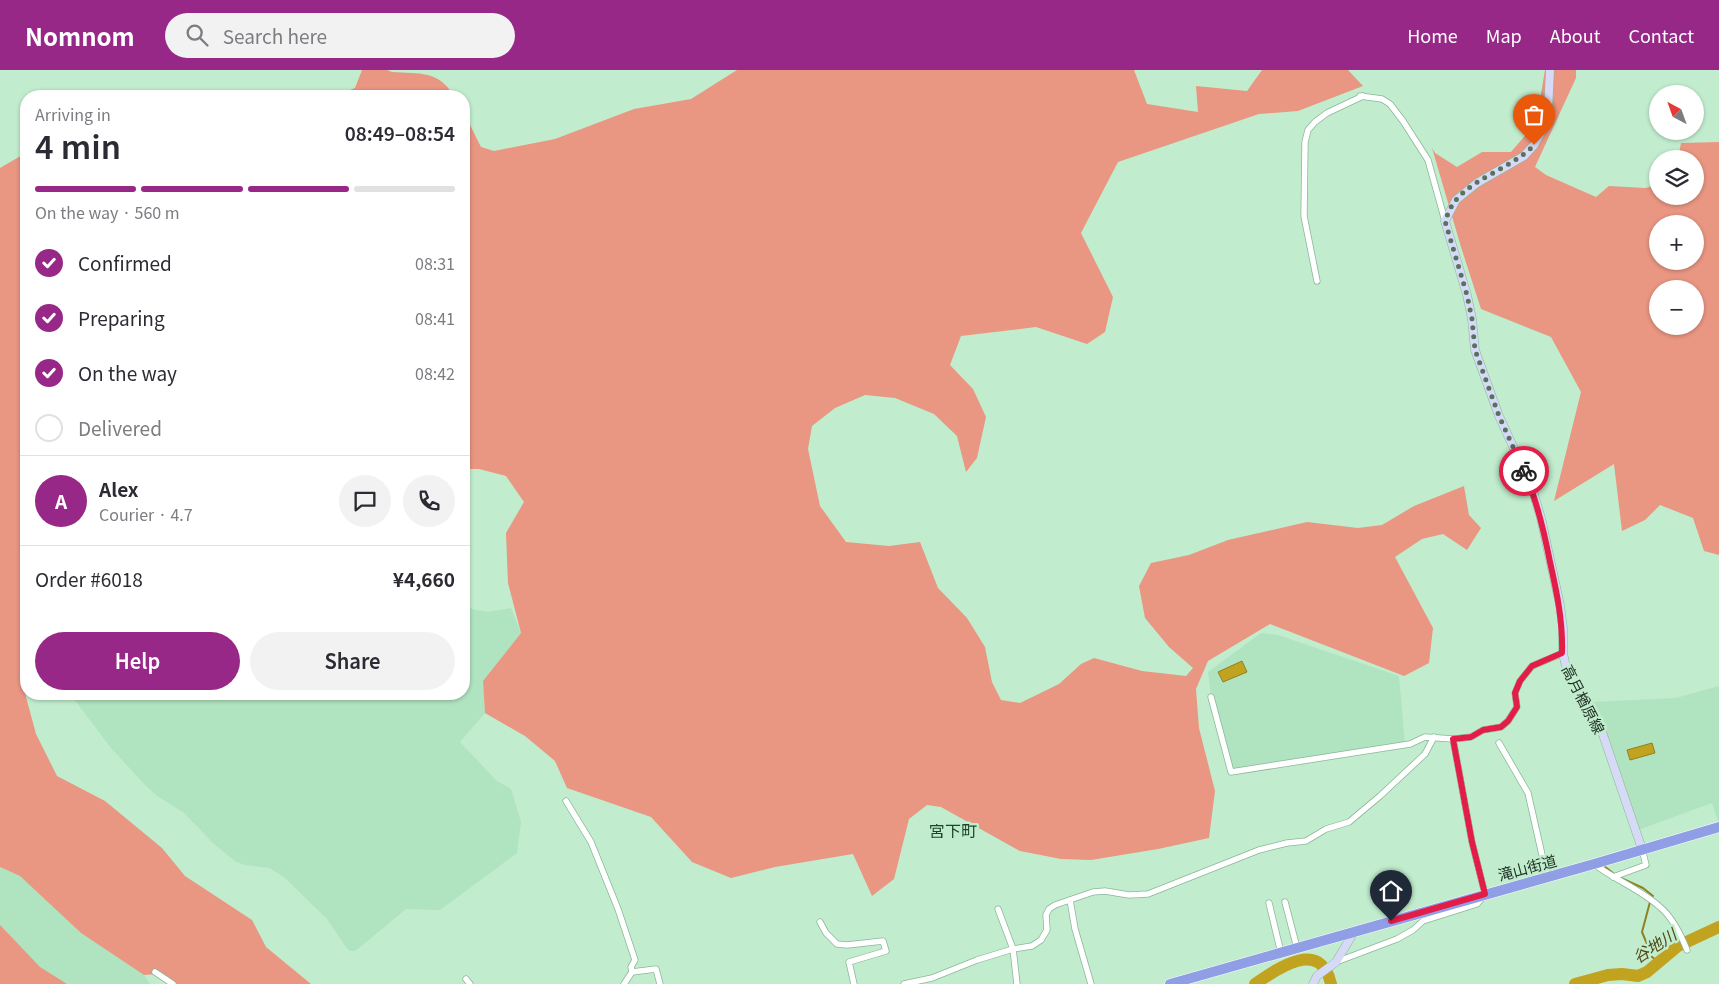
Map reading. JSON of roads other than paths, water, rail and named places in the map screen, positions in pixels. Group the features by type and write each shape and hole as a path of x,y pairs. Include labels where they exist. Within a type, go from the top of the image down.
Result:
{"highway":[{"name":"滝山街道","path":"1170,984 1719,827"}],"main road":[{"path":"1445,221 1456,200 1477,183 1524,156 1534,145 1543,129 1548,110 1550,70"},
{"name":"高月楢原線","path":"1445,221 1467,295 1475,350 1499,416 1532,488 1541,518 1560,605 1563,628 1562,653 1567,672 1592,709 1600,726 1642,849"},
{"path":"1313,984 1321,973 1336,962 1354,932"}],"street":[{"path":"1317,281 1304,216 1305,142 1308,130 1315,122 1327,113 1360,96 1382,99 1390,104 1414,137 1428,160 1445,221"},
{"path":"1211,697 1231,772 1410,744 1425,737 1453,739 1471,737 1483,730 1501,727 1508,721 1517,707 1515,693 1520,681 1532,666 1562,653"},
{"path":"904,984 932,978 977,960 1013,949 1032,946 1041,940 1047,930 1046,915 1055,905 1094,892 1105,891 1129,895 1148,894 1259,850 1287,843 1306,841 1326,829 1349,822 1426,754 1434,737"},
{"path":"1336,962 1398,939 1414,930 1423,921 1477,904 1485,894 1472,842 1453,739"},
{"path":"1499,744 1528,793 1547,877"},
{"path":"566,801 591,842 618,909 635,960 631,967 632,972 624,984"},
{"path":"1613,877 1646,865 1642,849"},
{"path":"1594,864 1662,908 1682,937 1686,949"},
{"path":"1070,900 1075,930 1091,984"},
{"path":"1285,902 1297,948"},
{"path":"1269,903 1281,953"},
{"path":"998,910 1013,949 1017,984"},
{"path":"820,922 826,933 837,944 847,945 882,940 886,951 849,962 854,984"},
{"path":"632,972 656,969 660,984"},
{"path":"155,972 173,984"}],"waterway":[{"path":"1604,866 1613,873"},
{"path":"1621,878 1643,888 1653,896"},
{"path":"1647,944 1642,932 1650,902"},
{"name":"谷地川","path":"1575,984 1608,975 1638,976 1647,972 1678,946 1719,927"},
{"path":"1650,951 1652,957 1659,962"},
{"name":"谷地川","path":"1255,984 1287,965 1309,960 1318,962 1326,970 1331,984"}],"district":[{"name":"宮下町","path":"953,830"}]}
